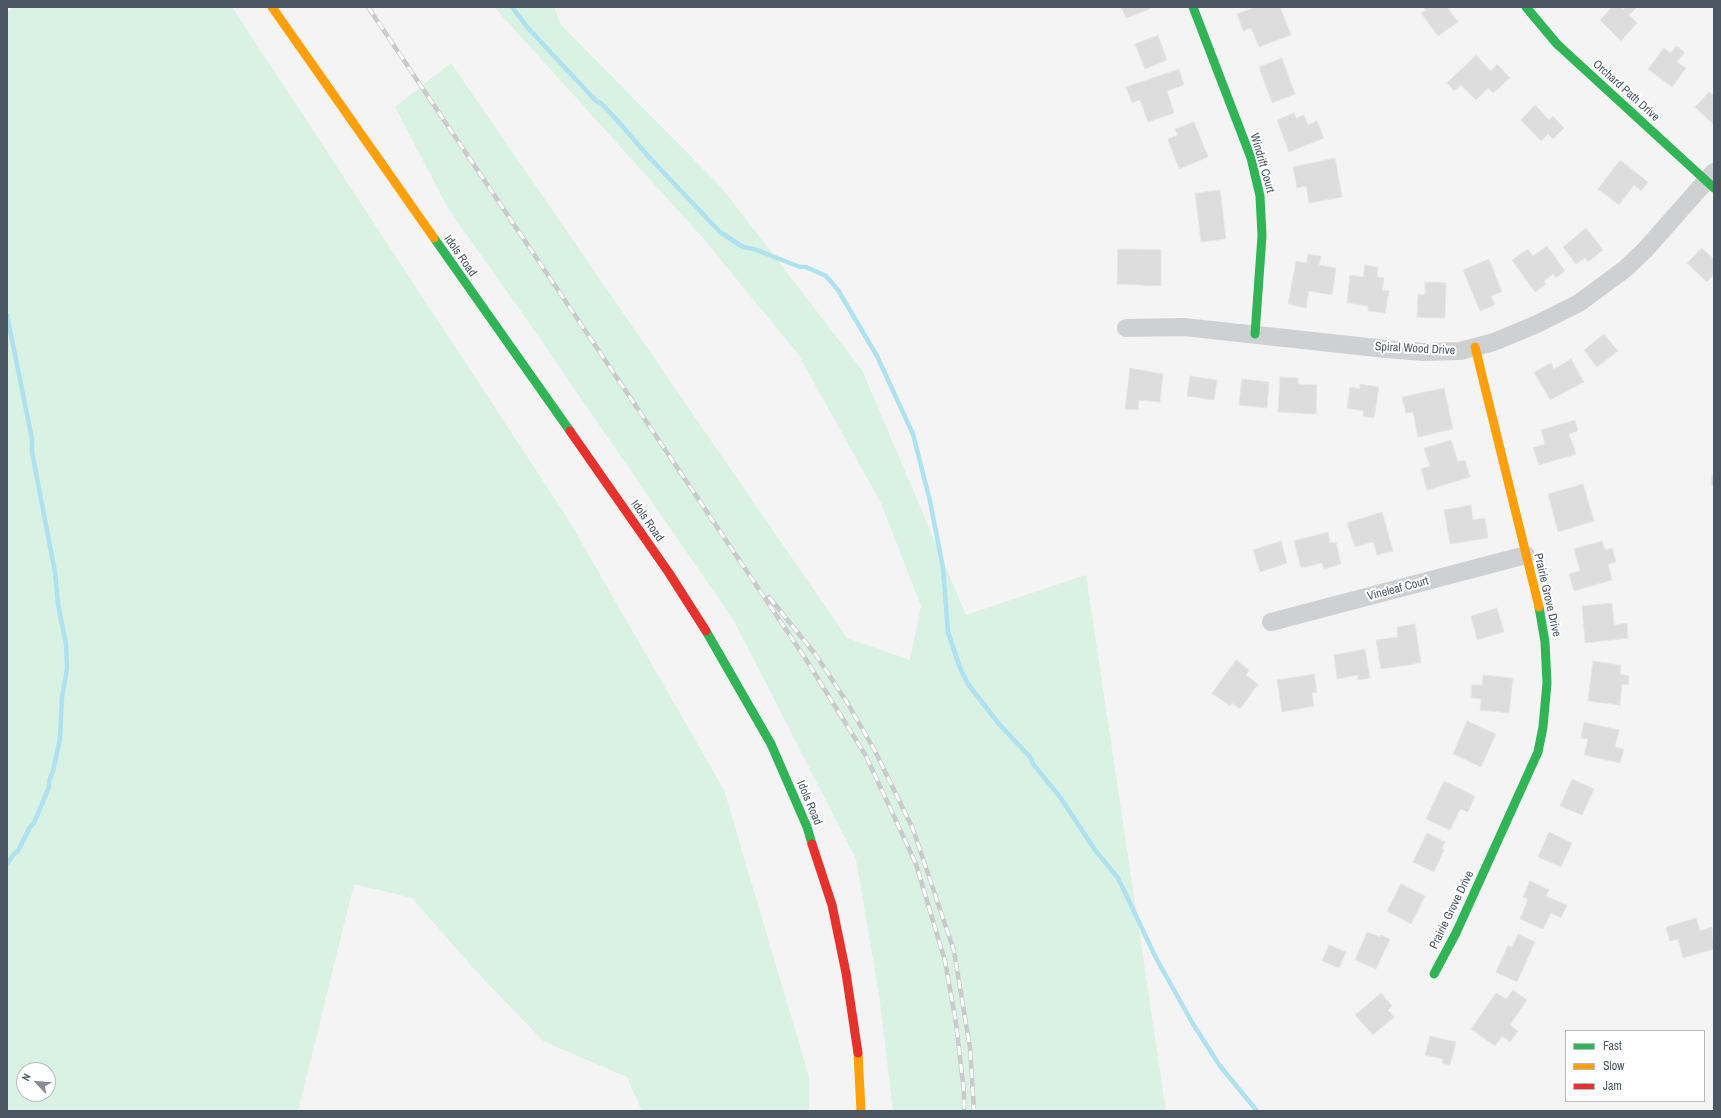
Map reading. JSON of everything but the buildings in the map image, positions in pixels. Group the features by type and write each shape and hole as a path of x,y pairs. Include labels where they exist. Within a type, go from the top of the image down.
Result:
{"main road":[{"name":"Idols Road","path":"272,7 669,573 720,652 772,744 807,827 832,905 846,973 858,1045 861,1111"},
{"name":"Windrift Court","path":"1193,7 1250,158 1260,196 1262,236 1259,297 1255,334"},
{"name":"Orchard Path Drive","path":"1526,7 1557,44 1711,180"},
{"name":"Prairie Grove Drive","path":"1434,974 1456,933 1538,752 1547,683 1545,642 1539,605 1475,347"}],"street":[{"name":"Spiral Wood Drive","path":"1126,328 1184,327 1424,352 1460,352 1494,342 1536,324 1584,299 1625,269 1640,255 1711,180"},
{"name":"Vineleaf Court","path":"1271,622 1526,555"}],"green space":[{"path":"13,7 232,7 568,519 724,790 809,1077 809,1111 642,1111 627,1077 543,1041 475,970 412,898 354,884 298,1111 7,1111 7,13"},
{"path":"494,7 554,7 561,25 721,187 862,370 966,615 1086,575 1166,1111 893,1111 880,1002 856,859 734,621 525,317 449,210 395,107 451,63 847,638 910,660 921,606 881,503 798,354 702,237"}],"waterway":[{"path":"512,7 528,28 596,101 601,103 648,156 720,232 743,247 754,249 800,267 806,267 826,276 838,290 877,356 913,434 930,501 943,568 948,632 960,668 968,684 999,724 1031,758 1033,764 1060,797 1095,850 1118,878 1156,958 1193,1024 1220,1066 1257,1111"},
{"path":"7,315 32,439 32,452 55,572 58,604 66,644 67,669 62,697 60,739 53,771 49,781 49,787 34,823 30,827 18,851 13,855 7,864"}],"railway":[{"path":"368,7 805,658 866,756 916,864 945,961 956,1023 964,1092 964,1111"},
{"path":"769,597 816,655 848,704 875,751 913,829 954,951 970,1048 974,1111"}],"traffic: fast":[{"path":"1193,7 1251,158 1260,196 1262,236 1255,334"},
{"path":"1526,7 1557,44 1714,188"},
{"path":"434,238 570,431"},
{"path":"1434,974 1456,933 1538,752 1543,727 1547,683 1545,642 1539,607"},
{"path":"706,631 771,744 807,827 812,844"}],"traffic: slow":[{"path":"272,7 434,238"},
{"path":"1475,347 1539,607"},
{"path":"858,1053 861,1111"}],"traffic: jam":[{"path":"570,431 669,573 706,631"},
{"path":"812,844 832,905 846,973 858,1053"}]}
